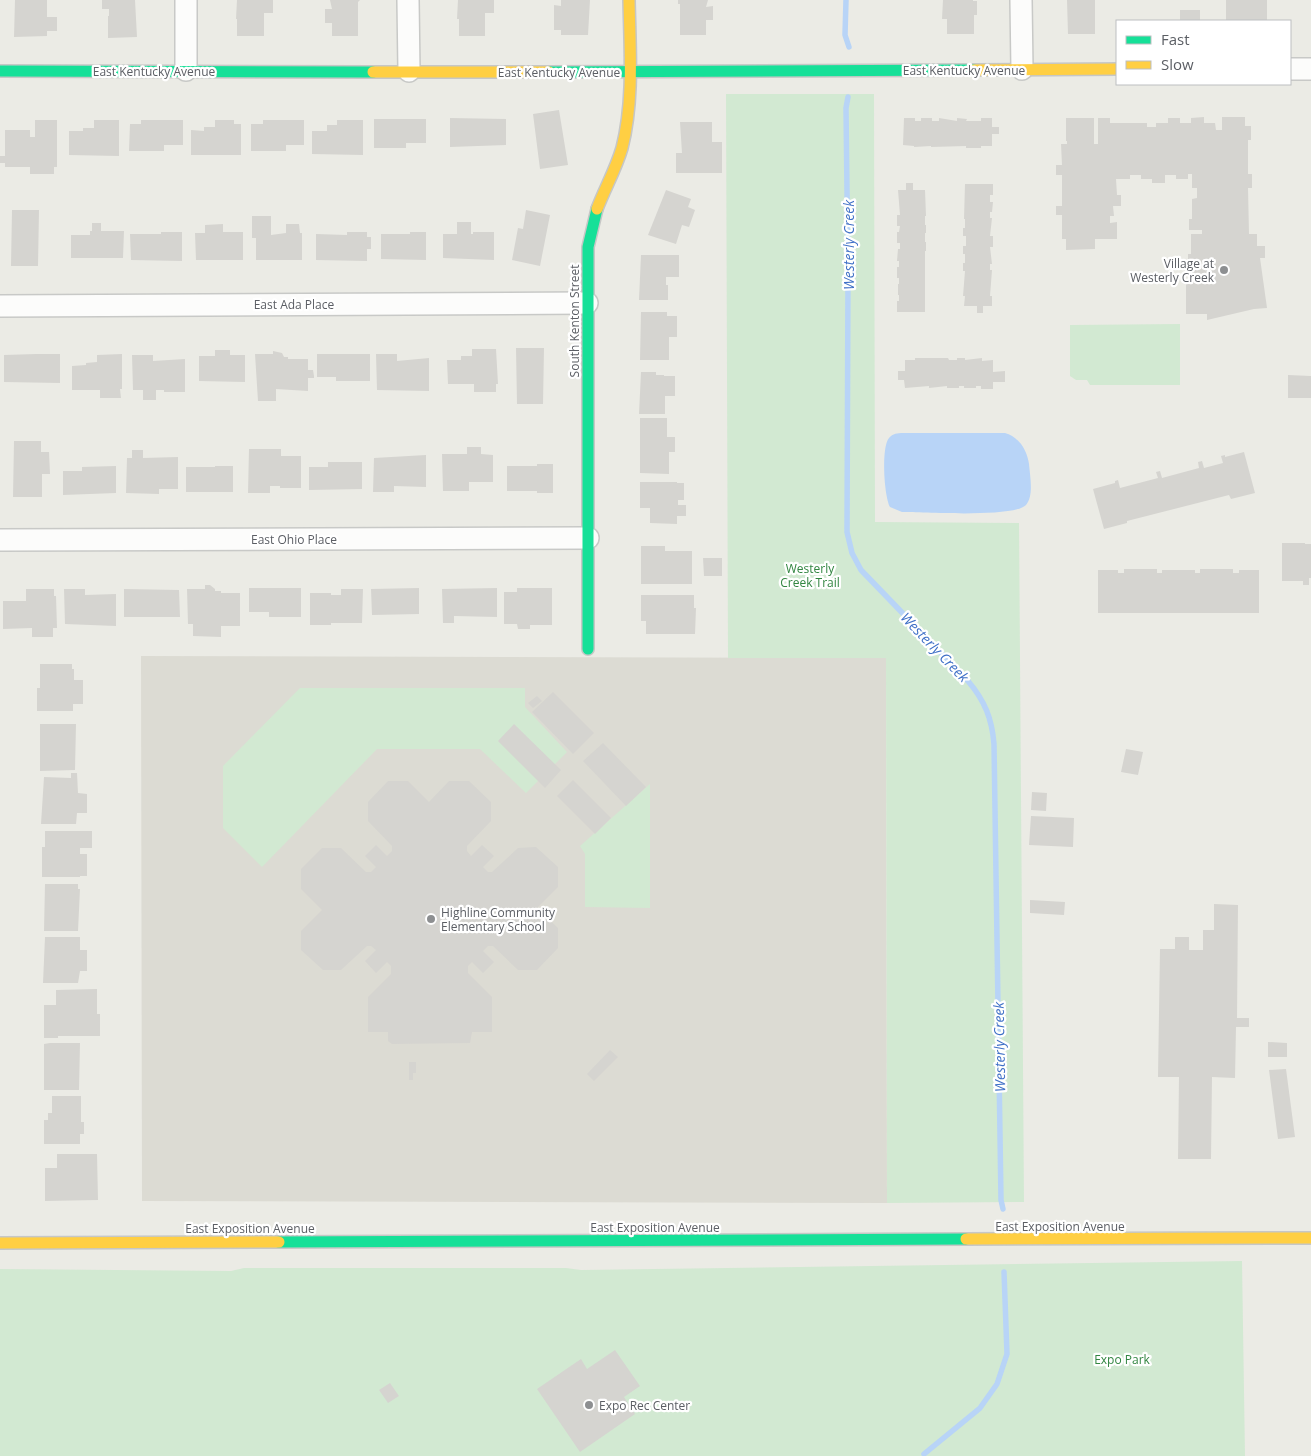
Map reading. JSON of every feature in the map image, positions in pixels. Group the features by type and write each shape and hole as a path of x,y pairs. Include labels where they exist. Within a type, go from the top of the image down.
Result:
{"street":[{"path":"186,0 186,70"},
{"path":"408,0 409,71"},
{"name":"South Kenton Street","path":"588,649 588,248 592,224 600,200 616,166 623,142 630,72 629,0"},
{"path":"1021,0 1022,69"},
{"name":"East Kentucky Avenue","path":"0,71 630,72 1116,69"},
{"path":"1291,69 1311,69"},
{"name":"East Ada Place","path":"0,306 587,303"},
{"name":"East Ohio Place","path":"0,540 588,538"},
{"name":"East Exposition Avenue","path":"0,1243 1311,1238"}],"shaded area":[{"path":"141,656 886,658 887,1203 142,1201"}],"green space":[{"name":"Westerly Creek Trail","path":"726,94 874,94 875,522 1019,523 1024,1202 887,1203 886,658 728,658"},
{"path":"1180,324 1180,385 1090,385 1087,380 1076,380 1070,376 1070,325"},
{"path":"300,688 525,688 525,707 567,752 526,793 480,749 377,749 262,867 223,828 223,766"},
{"path":"650,784 650,908 585,907 585,854 580,846"},
{"name":"Expo Park","path":"1242,1261 1245,1456 0,1456 0,1269 231,1271 244,1268 566,1268 581,1270"}],"water":[{"path":"898,433 1005,433 1018,441 1028,459 1031,491 1026,505 1005,512 987,513 902,512 890,507 886,493 884,461 886,443 893,435"}],"building":[{"path":"15,0 47,0 47,17 57,17 57,31 47,31 47,36 14,37"},
{"path":"102,0 135,0 137,37 108,38 109,9 102,9"},
{"path":"237,0 273,0 273,13 264,13 264,36 237,36"},
{"path":"330,0 360,0 358,2 358,36 332,36 332,23 325,23 325,9 332,9"},
{"path":"458,0 494,0 494,13 485,13 485,36 459,36 459,19 457,19"},
{"path":"561,0 590,0 588,35 561,35 561,30 554,30 554,5 561,6"},
{"path":"678,0 708,0 706,7 713,6 713,20 706,20 706,35 680,35 680,4 678,4"},
{"path":"943,0 977,1 977,15 974,15 974,34 947,34 947,19 942,19"},
{"path":"1067,0 1095,0 1095,34 1068,34"},
{"path":"1226,0 1267,0 1267,20 1226,20"},
{"path":"1180,10 1200,10 1200,20 1180,20"},
{"path":"559,110 568,165 540,169 533,114"},
{"path":"1204,117 1204,123 1215,123 1216,130 1222,130 1222,117 1245,117 1245,126 1251,126 1251,140 1248,140 1248,174 1252,174 1252,188 1248,188 1249,234 1257,234 1257,246 1265,246 1265,258 1260,258 1267,308 1254,309 1207,320 1207,314 1186,314 1186,281 1188,281 1188,254 1191,254 1191,234 1202,234 1202,230 1189,230 1189,219 1192,219 1192,199 1197,198 1197,188 1192,188 1192,174 1188,174 1188,179 1176,179 1176,175 1165,175 1165,183 1152,183 1152,179 1141,179 1141,175 1130,175 1130,179 1116,179 1117,195 1121,195 1121,206 1113,206 1114,216 1110,216 1110,223 1117,222 1117,239 1095,239 1095,249 1066,250 1066,239 1062,239 1062,215 1056,215 1056,206 1062,206 1062,175 1056,175 1056,165 1062,165 1061,144 1067,144 1066,118 1094,118 1094,144 1098,144 1098,118 1110,118 1110,123 1147,123 1147,127 1156,127 1156,123 1168,123 1168,118 1180,118 1180,123 1191,123 1191,118"},
{"path":"450,118 506,119 506,145 450,147"},
{"path":"904,118 915,118 915,121 921,121 921,118 932,118 932,121 939,121 939,118 957,121 957,118 967,119 966,121 981,121 981,118 992,118 992,127 999,127 999,134 992,134 992,146 981,146 981,148 966,148 966,146 914,147 903,145"},
{"path":"374,119 426,119 426,143 406,143 406,148 374,148"},
{"path":"35,120 57,120 57,167 54,167 54,174 30,174 30,167 5,167 5,163 0,163 0,156 5,156 5,130 30,130 30,137 35,137"},
{"path":"94,120 119,120 119,156 69,155 69,131 83,131 83,128 94,128"},
{"path":"141,120 183,120 183,145 164,145 164,151 129,151 130,124 141,124"},
{"path":"215,120 234,120 234,124 241,124 241,155 191,155 191,130 204,131 204,127 215,127"},
{"path":"263,120 304,120 304,145 286,145 286,151 251,151 251,124 263,124"},
{"path":"337,120 363,120 363,155 312,154 312,131 327,131 327,125 337,125"},
{"path":"680,122 712,122 712,142 722,142 722,173 676,173 676,153 682,153"},
{"path":"906,183 913,183 913,190 925,190 925,312 897,312 899,278 897,278 897,267 899,267 899,261 897,261 898,249 900,249 900,243 897,243 897,232 899,232 900,226 897,226 897,215 900,215 898,190 906,190"},
{"path":"965,184 993,184 993,195 990,195 990,202 993,202 992,212 990,212 990,218 992,218 990,236 993,236 993,247 990,247 992,264 990,264 990,270 992,270 990,296 992,296 992,306 983,306 983,313 977,313 977,306 964,306 965,271 963,271 963,263 965,263 965,254 963,254 963,246 966,246 966,236 963,236 963,228 965,228"},
{"path":"666,190 691,199 688,207 695,210 689,227 682,225 676,244 648,235"},
{"path":"12,210 39,210 38,266 11,266"},
{"path":"526,210 550,215 540,266 512,260 518,228 523,229"},
{"path":"252,216 271,216 271,235 286,233 286,224 299,224 300,233 302,233 302,260 256,260 256,238 252,238"},
{"path":"457,222 471,222 471,234 473,232 494,232 494,260 443,258 443,234 457,234"},
{"path":"92,223 101,223 101,231 124,231 123,258 71,258 71,235 90,235"},
{"path":"223,224 223,232 243,232 243,260 196,260 195,233 205,233 205,225"},
{"path":"161,232 182,232 182,261 131,260 130,234 161,234"},
{"path":"347,232 367,232 367,237 371,237 371,249 367,249 367,261 316,260 316,234 347,235"},
{"path":"410,232 426,232 426,260 381,259 381,234 410,234"},
{"path":"641,255 679,255 679,277 666,277 668,300 639,300"},
{"path":"641,312 667,312 667,316 677,316 677,337 669,337 669,360 640,360"},
{"path":"516,348 544,348 543,404 517,404"},
{"path":"472,349 496,349 498,384 496,384 496,392 474,392 474,384 448,384 447,360 461,360 461,356 472,356"},
{"path":"215,350 230,350 230,355 245,355 245,382 199,381 199,356 215,356"},
{"path":"273,351 282,353 288,359 308,359 308,370 313,370 314,378 308,378 308,391 276,389 276,401 258,401 255,354 273,354"},
{"path":"60,354 60,383 4,382 4,355"},
{"path":"122,354 121,398 100,398 100,390 72,390 72,366 97,362 97,355"},
{"path":"317,354 370,354 370,381 336,381 336,377 317,377"},
{"path":"376,354 397,354 397,361 429,358 429,391 377,390"},
{"path":"132,355 153,355 153,361 185,359 185,392 156,390 156,400 143,400 143,390 133,390"},
{"path":"915,358 948,358 949,360 957,360 957,358 965,358 965,360 982,358 982,361 993,360 993,372 1005,371 1005,382 993,382 993,389 981,389 981,386 976,386 976,388 959,386 959,388 947,388 947,386 929,388 929,386 905,388 904,380 898,380 898,371 905,371 905,360 915,360"},
{"path":"641,372 656,372 656,375 675,376 675,396 665,396 665,414 639,414"},
{"path":"1288,375 1311,376 1311,398 1288,398"},
{"path":"640,418 667,418 667,437 675,437 675,452 669,452 669,474 640,473"},
{"path":"14,441 41,441 41,452 49,452 50,474 42,474 42,497 13,497"},
{"path":"467,447 481,447 481,454 493,455 493,482 469,482 469,491 443,491 442,454 467,454"},
{"path":"249,449 281,449 281,456 301,456 301,488 270,486 270,493 248,493"},
{"path":"132,450 143,450 143,458 178,457 178,489 159,489 159,494 126,493 127,458 132,458"},
{"path":"1244,452 1255,493 1231,499 1229,495 1127,521 1127,523 1104,529 1093,489 1115,483 1118,480 1120,488 1158,478 1156,472 1160,471 1162,478 1199,468 1198,462 1202,461 1204,468 1223,463 1221,456 1225,455 1225,457"},
{"path":"426,455 426,487 394,486 394,492 373,492 374,458"},
{"path":"328,462 362,462 362,489 309,490 309,467 328,467"},
{"path":"537,464 553,464 553,493 507,491 507,466 537,466"},
{"path":"116,466 116,493 63,495 63,471 82,471 82,467"},
{"path":"233,466 233,492 186,492 186,467"},
{"path":"640,482 684,483 684,500 678,500 678,505 686,505 686,516 677,516 677,524 650,523 650,508 640,508"},
{"path":"1282,543 1311,544 1311,578 1309,578 1309,585 1303,585 1303,581 1282,581"},
{"path":"641,546 665,546 665,551 692,551 692,584 641,584"},
{"path":"703,558 722,558 722,576 704,576"},
{"path":"1124,569 1157,569 1157,573 1162,573 1162,570 1195,570 1195,573 1200,573 1200,569 1233,569 1233,573 1239,573 1239,570 1259,570 1259,613 1098,613 1098,570 1118,570 1118,573 1124,573"},
{"path":"205,585 210,585 215,591 221,591 221,593 240,593 240,626 221,626 221,637 193,636 193,624 188,624 187,589 205,589"},
{"path":"249,588 301,588 301,617 269,617 269,612 249,612"},
{"path":"419,588 419,614 372,615 371,589"},
{"path":"497,588 497,617 454,616 454,623 443,623 442,589"},
{"path":"517,588 552,588 552,625 530,625 530,629 518,629 517,624 504,624 504,592 517,592"},
{"path":"26,589 54,589 57,628 53,628 53,637 32,637 32,628 3,629 3,601 26,601"},
{"path":"64,589 85,589 85,595 116,594 116,626 65,624"},
{"path":"124,589 179,590 180,617 124,617"},
{"path":"341,589 363,589 362,623 310,625 310,593 341,595"},
{"path":"641,595 694,595 694,608 696,608 695,634 646,634 646,621 641,621"},
{"path":"40,664 72,664 74,680 83,680 83,704 73,704 73,711 37,711 37,688 40,688"},
{"path":"553,692 594,733 573,754 532,712"},
{"path":"537,696 542,701 533,708 528,703"},
{"path":"40,724 76,724 75,770 40,771"},
{"path":"514,724 561,770 545,788 498,741"},
{"path":"603,743 646,787 626,806 583,761"},
{"path":"1126,749 1143,752 1138,775 1121,772"},
{"path":"71,773 77,773 78,793 87,794 87,813 77,813 76,824 41,824 44,777 71,778"},
{"path":"573,780 611,818 595,834 557,796"},
{"name":"Highline Community Elementary School","path":"388,781 408,781 429,802 449,781 469,781 491,802 491,821 467,846 467,851 471,856 482,845 494,856 483,867 488,872 492,872 518,848 536,847 558,867 558,887 537,908 558,928 558,948 537,970 518,970 493,946 488,946 483,951 494,962 483,973 472,962 468,966 468,973 492,997 492,1032 472,1032 470,1043 392,1044 388,1041 388,1032 368,1032 368,997 391,974 391,966 387,962 376,973 365,961 376,950 371,946 367,946 341,970 323,970 301,950 301,931 322,910 301,889 301,869 322,848 341,848 366,872 371,872 376,867 365,856 376,845 387,856 392,851 392,846 368,821 368,802"},
{"path":"1032,792 1047,793 1046,811 1031,810"},
{"path":"1031,816 1074,818 1073,847 1029,845"},
{"path":"45,831 92,831 92,848 80,848 80,854 87,854 87,876 42,877 42,847 45,847"},
{"path":"45,884 78,884 78,889 80,889 78,931 44,931"},
{"path":"1030,900 1065,902 1064,915 1030,913"},
{"path":"1214,904 1238,905 1237,1018 1249,1018 1249,1027 1236,1027 1235,1078 1212,1077 1211,1159 1178,1159 1179,1077 1158,1077 1160,949 1175,949 1175,937 1189,937 1189,950 1203,950 1203,930 1214,930"},
{"path":"45,937 80,937 80,950 87,950 87,971 80,971 78,983 43,983"},
{"path":"97,989 97,1014 100,1014 100,1036 44,1038 44,1005 56,1005 56,990"},
{"path":"1268,1042 1287,1043 1287,1057 1268,1057"},
{"path":"80,1043 79,1090 44,1090 44,1044"},
{"path":"610,1050 618,1057 594,1081 587,1074"},
{"path":"409,1062 416,1062 416,1073 413,1073 413,1080 409,1080"},
{"path":"1286,1069 1295,1137 1278,1139 1269,1070"},
{"path":"52,1096 81,1096 81,1122 84,1122 84,1134 80,1134 80,1144 44,1144 44,1120 48,1120 48,1113 52,1113"},
{"path":"57,1154 97,1154 98,1200 45,1201 45,1168 57,1168"},
{"name":"Expo Rec Center","path":"615,1350 640,1386 624,1397 635,1414 580,1452 537,1389 581,1359 587,1369"},
{"path":"390,1383 399,1396 388,1403 379,1390"}],"waterway":[{"name":"Westerly Creek","path":"846,0 845,35 849,47"},
{"name":"Westerly Creek","path":"848,97 846,108 848,274 847,532 852,553 861,570 968,681 983,703 991,726 994,744 1001,1200 1003,1209"},
{"name":"Westerly Creek","path":"924,1454 980,1408 997,1384 1007,1354 1004,1272"}],"traffic: fast":[{"path":"549,72 974,70"},
{"path":"0,71 373,72"},
{"path":"588,649 588,247 597,209"},
{"path":"279,1242 966,1239"}],"traffic: slow":[{"path":"597,209 620,156 626,130 630,93 629,0"},
{"path":"974,70 1116,69"},
{"path":"373,72 549,72"},
{"path":"966,1239 1311,1238"},
{"path":"0,1243 279,1242"}],"place":[{"name":"Village at Westerly Creek","path":"1224,270"},
{"name":"Highline Community Elementary School","path":"431,919"},
{"name":"Expo Rec Center","path":"589,1405"}]}
